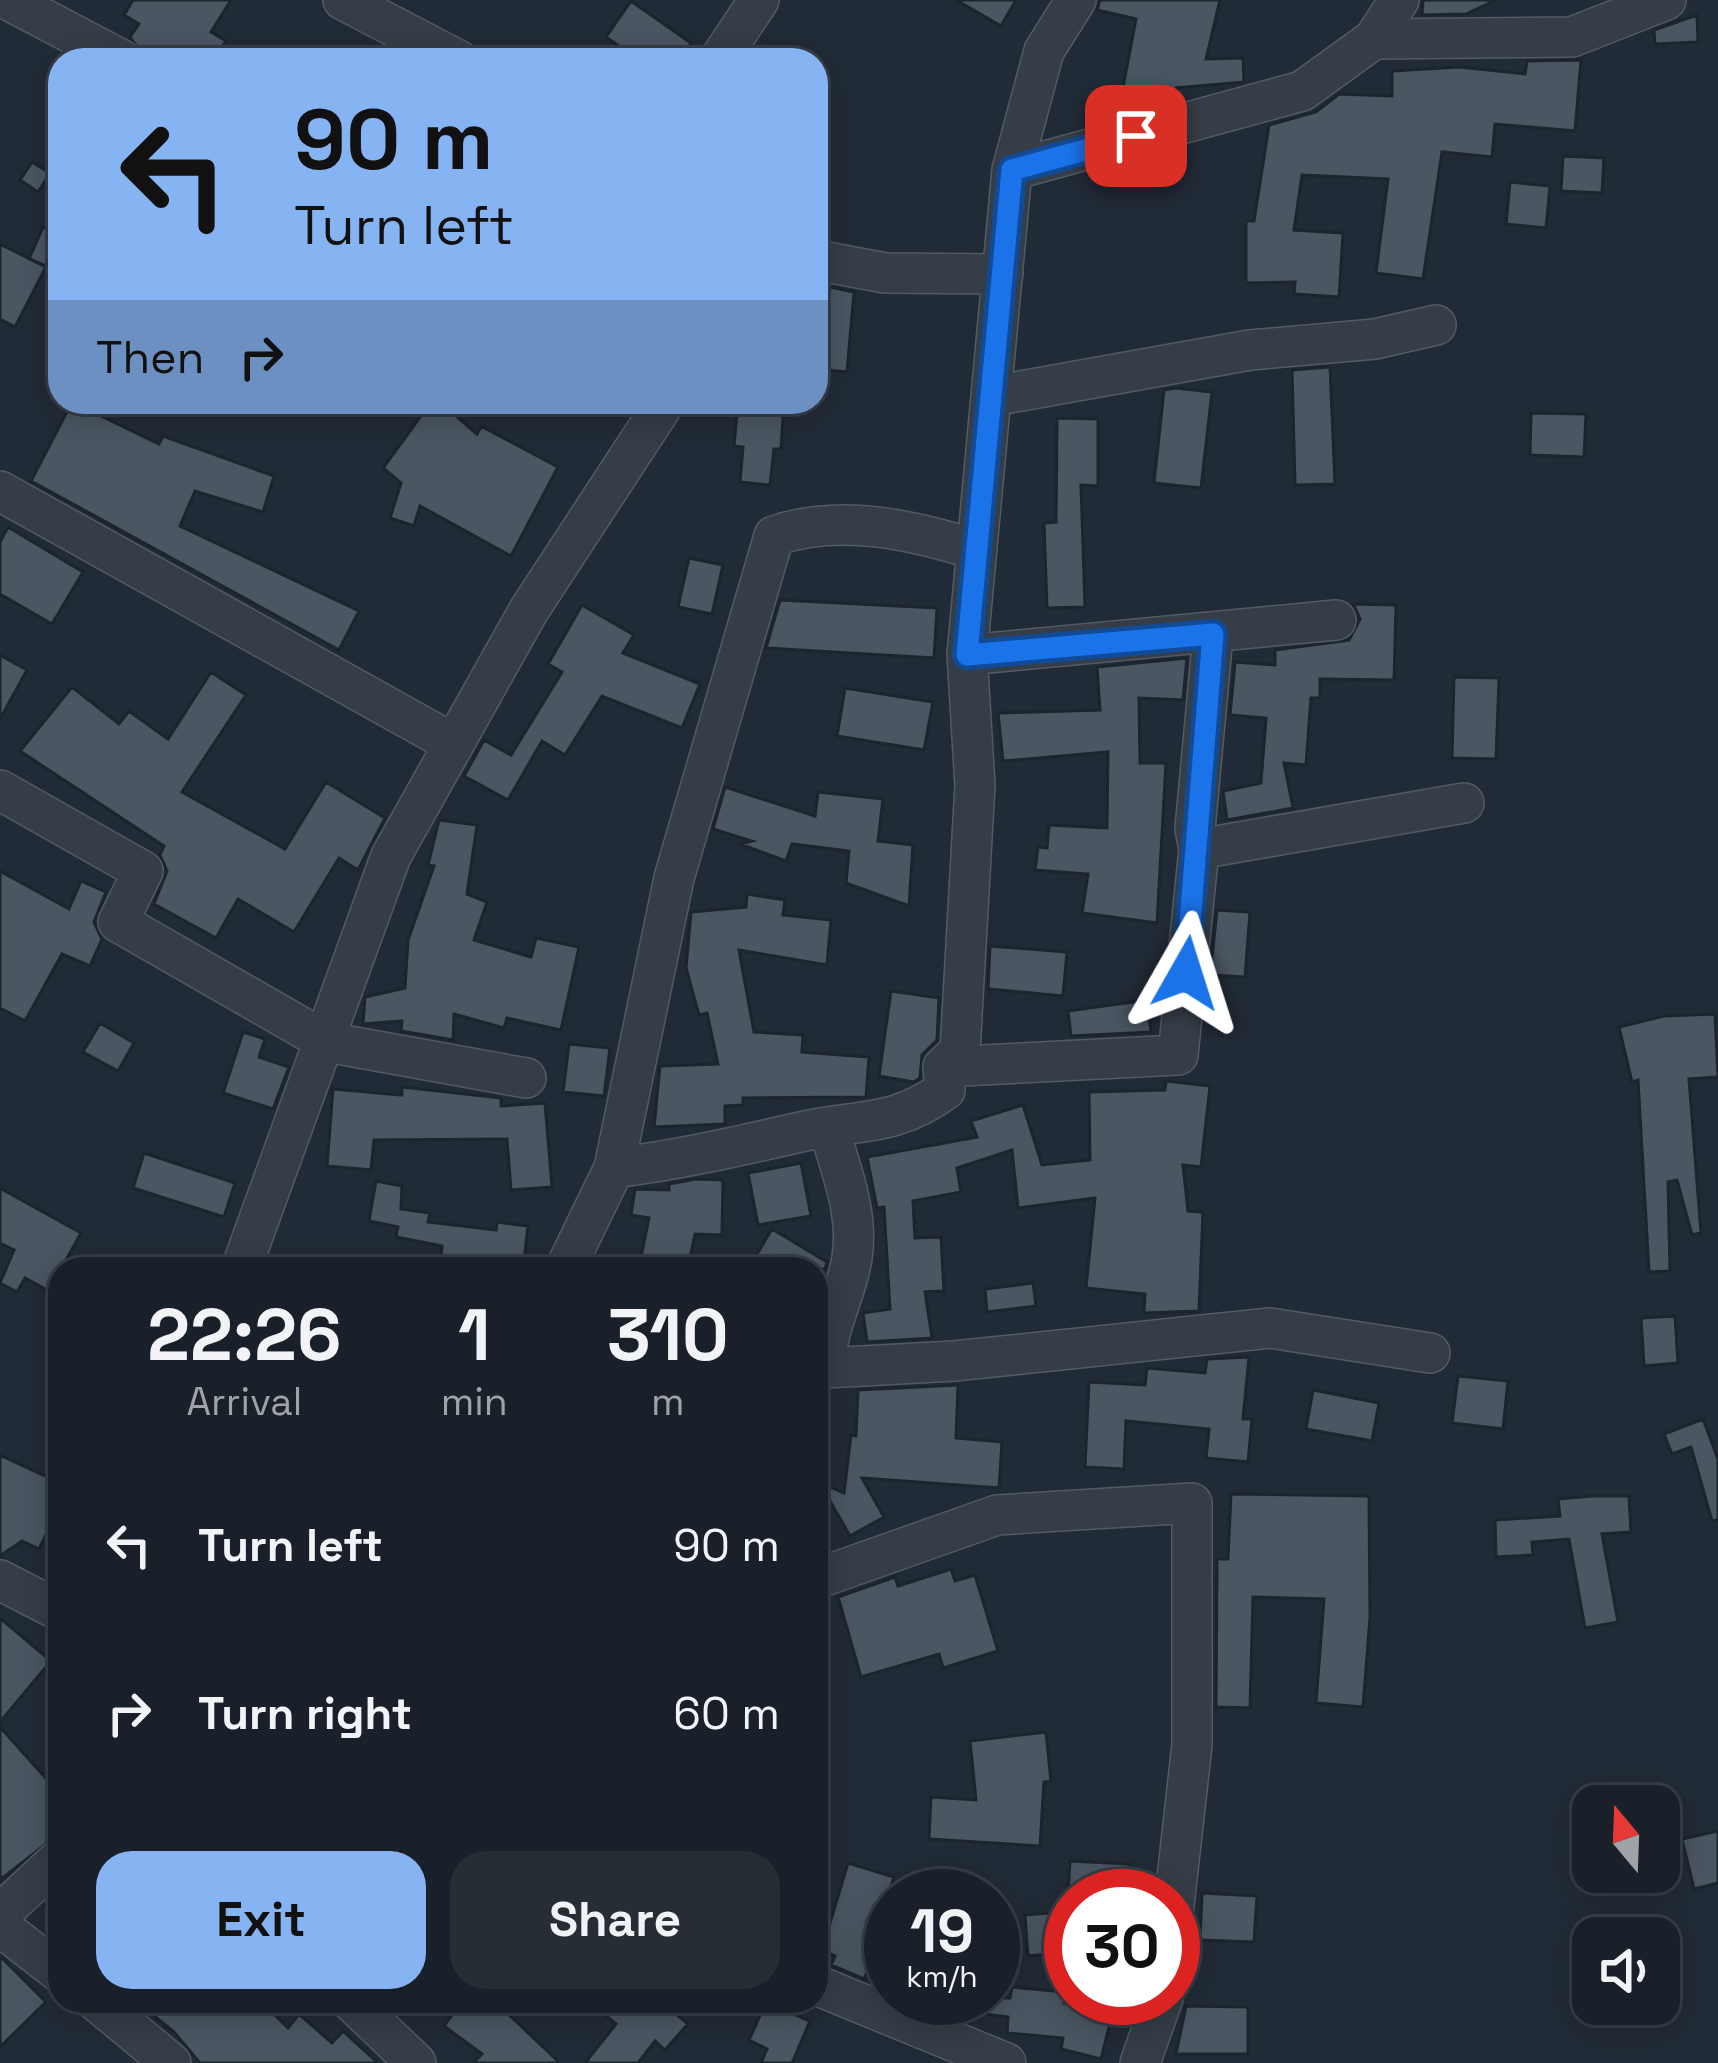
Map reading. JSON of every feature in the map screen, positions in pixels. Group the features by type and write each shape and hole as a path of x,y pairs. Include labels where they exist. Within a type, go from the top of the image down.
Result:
{"street":[{"path":"8,0 99,48"},
{"path":"343,0 435,48"},
{"path":"727,48 759,0"},
{"path":"943,1067 960,1051 975,784 967,655 1012,170 1044,51 1076,0"},
{"path":"1012,170 1302,91 1374,38 1399,0"},
{"path":"1374,38 1572,37 1666,0"},
{"path":"828,262 885,273 1004,274"},
{"path":"993,396 1436,325"},
{"path":"246,1257 392,856 530,610 656,414"},
{"path":"0,490 454,744"},
{"path":"571,1257 614,1168 674,878 774,536 831,526 911,530 977,550"},
{"path":"967,655 1336,620"},
{"path":"943,1067 1178,1055 1199,849 1195,829 1213,634"},
{"path":"0,790 143,871 118,922 327,1042 526,1078"},
{"path":"1199,849 1464,803"},
{"path":"614,1168 714,1156 912,1114 945,1090 943,1067"},
{"path":"828,1331 852,1262 855,1221 829,1128"},
{"path":"828,1368 954,1361 1270,1328 1430,1353"},
{"path":"828,1575 997,1515 1192,1503 1192,1744 1178,1869"},
{"path":"0,1580 48,1605"},
{"path":"0,1915 48,1869"},
{"path":"0,1926 48,1964"},
{"path":"828,1990 1006,2063"},
{"path":"111,2013 171,2063"},
{"path":"364,2013 416,2063"},
{"path":"1140,2063 1153,2025"}],"building":[{"path":"133,0 231,0 211,32 226,41 221,48 138,48 130,37 139,24 124,15"},
{"path":"956,0 1016,0 1001,26"},
{"path":"1100,0 1220,0 1206,59 1243,58 1244,82 1176,88 1175,97 1123,87 1136,19 1097,10"},
{"path":"1423,0 1496,0 1466,14 1422,15"},
{"path":"631,1 691,43 688,48 622,48 606,37"},
{"path":"1697,15 1698,42 1655,44 1654,30"},
{"path":"1581,60 1575,131 1495,124 1492,157 1442,152 1423,279 1376,273 1388,179 1302,175 1294,230 1343,233 1339,297 1294,294 1295,282 1246,283 1246,221 1254,221 1269,125 1316,112 1339,94 1392,96 1392,71 1459,67 1525,74 1527,61"},
{"path":"1563,156 1604,158 1602,193 1561,191"},
{"path":"32,162 48,172 38,192 20,180"},
{"path":"1510,182 1550,186 1546,228 1506,224"},
{"path":"43,227 48,229 48,267 29,259"},
{"path":"0,244 46,267 15,327 0,319"},
{"path":"828,287 854,292 847,372 828,370"},
{"path":"1330,367 1335,484 1295,485 1292,370"},
{"path":"1164,390 1212,392 1201,488 1154,483"},
{"path":"1531,413 1586,414 1584,457 1530,455"},
{"path":"66,414 97,414 159,444 163,436 274,476 263,512 195,491 180,526 359,611 339,650 31,481"},
{"path":"422,414 454,414 477,434 481,426 558,467 511,556 420,506 414,526 390,518 401,483 383,468"},
{"path":"737,414 783,414 781,449 774,449 770,485 740,482 743,447 734,446"},
{"path":"1057,418 1098,419 1098,486 1081,485 1085,607 1047,608 1044,523 1056,522"},
{"path":"8,527 83,572 52,624 0,594 0,542"},
{"path":"689,558 723,565 712,614 678,607"},
{"path":"780,600 937,608 934,658 766,648"},
{"path":"1353,604 1396,605 1394,680 1320,679 1320,698 1311,698 1306,765 1284,763 1293,808 1227,820 1223,791 1261,783 1266,718 1230,715 1235,662 1275,665 1275,650 1349,640 1360,619"},
{"path":"582,605 634,635 623,653 700,684 682,728 602,696 565,755 542,741 508,800 464,776 484,740 511,755 562,672 548,664"},
{"path":"0,655 27,670 0,719"},
{"path":"1187,658 1183,700 1139,698 1140,763 1166,763 1157,923 1082,913 1088,874 1035,870 1038,847 1047,848 1049,825 1107,828 1108,752 1003,761 998,713 1100,710 1097,667"},
{"path":"211,672 246,695 182,792 285,849 326,782 385,818 358,870 339,858 294,932 238,899 216,938 154,904 167,871 160,855 164,846 20,751 72,687 119,724 129,711 168,739"},
{"path":"1454,677 1499,678 1496,759 1452,758"},
{"path":"845,688 933,702 924,750 837,736"},
{"path":"725,787 815,816 818,792 883,799 878,841 913,845 909,906 846,883 849,851 792,844 786,861 740,844 752,841 713,829"},
{"path":"439,820 477,825 467,894 487,902 474,940 531,957 536,938 579,947 561,1030 507,1018 504,1028 454,1014 453,1040 401,1031 402,1021 363,1024 365,997 405,988 408,940 434,866 428,865"},
{"path":"0,871 69,909 81,881 106,892 94,922 102,939 90,966 62,954 25,1021 0,1008"},
{"path":"747,894 785,900 783,915 831,920 827,965 739,950 754,1032 803,1035 802,1052 869,1057 866,1097 743,1098 743,1105 725,1106 725,1124 654,1127 660,1066 718,1064 707,1013 699,1015 686,968 691,912 746,907"},
{"path":"1217,910 1250,912 1245,977 1210,975"},
{"path":"990,946 1067,952 1063,996 988,989"},
{"path":"891,991 939,998 937,1040 922,1055 920,1078 914,1082 879,1076"},
{"path":"1147,1000 1151,1032 1071,1036 1068,1011"},
{"path":"1715,1014 1718,1077 1689,1079 1701,1233 1692,1235 1677,1180 1668,1182 1670,1271 1649,1272 1638,1080 1632,1082 1619,1027 1664,1016"},
{"path":"100,1023 134,1043 118,1071 83,1052"},
{"path":"243,1032 265,1039 259,1057 289,1067 273,1109 223,1093"},
{"path":"569,1044 610,1048 604,1096 563,1092"},
{"path":"1166,1081 1210,1086 1201,1167 1183,1165 1188,1211 1203,1212 1199,1311 1144,1313 1145,1294 1086,1288 1095,1198 1018,1208 1012,1150 957,1168 961,1192 913,1201 915,1238 941,1237 944,1291 925,1292 932,1338 867,1342 863,1313 890,1309 884,1207 877,1208 867,1157 977,1137 971,1121 1023,1105 1042,1165 1090,1160 1089,1092 1165,1090"},
{"path":"402,1087 501,1098 501,1106 545,1103 552,1187 511,1190 507,1139 374,1140 371,1170 327,1166 333,1089 402,1095"},
{"path":"144,1153 235,1183 224,1217 133,1188"},
{"path":"801,1163 811,1216 758,1225 748,1173"},
{"path":"723,1180 722,1235 695,1234 690,1257 641,1257 649,1218 631,1215 635,1189 669,1190 669,1184"},
{"path":"376,1181 402,1186 401,1209 430,1213 428,1222 496,1230 497,1222 528,1226 524,1257 441,1257 442,1246 396,1237 398,1227 369,1221"},
{"path":"0,1188 81,1233 68,1257 48,1257 48,1290 25,1278 17,1292 0,1283 14,1250 0,1243"},
{"path":"772,1229 819,1257 755,1257"},
{"path":"1033,1283 1036,1306 987,1312 985,1289"},
{"path":"1675,1316 1678,1363 1644,1366 1641,1318"},
{"path":"1249,1357 1243,1419 1252,1419 1248,1462 1206,1458 1209,1429 1126,1421 1124,1469 1085,1467 1089,1382 1145,1385 1147,1368 1205,1373 1207,1359"},
{"path":"1458,1376 1508,1381 1503,1429 1452,1423"},
{"path":"958,1385 956,1438 1002,1442 999,1488 862,1478 884,1517 850,1536 828,1498 828,1486 844,1493 851,1435 856,1436 858,1390"},
{"path":"1313,1390 1379,1403 1372,1441 1306,1429"},
{"path":"1703,1419 1718,1459 1718,1520 1712,1521 1691,1447 1672,1454 1664,1434"},
{"path":"0,1455 48,1477 48,1531 39,1549 22,1541 0,1556"},
{"path":"1231,1494 1369,1496 1370,1617 1363,1707 1316,1703 1324,1599 1253,1597 1250,1708 1216,1707 1217,1559 1228,1559"},
{"path":"1629,1496 1631,1532 1602,1534 1618,1622 1585,1628 1569,1539 1532,1542 1533,1555 1496,1557 1495,1520 1560,1516 1558,1499"},
{"path":"951,1569 955,1581 975,1575 998,1651 943,1668 939,1654 861,1677 838,1597 895,1577 898,1586"},
{"path":"0,1618 48,1658 48,1665 0,1722"},
{"path":"0,1727 48,1781 48,1842 0,1880"},
{"path":"1046,1732 1051,1781 1044,1782 1040,1846 929,1839 931,1797 976,1800 970,1741"},
{"path":"1718,1831 1718,1883 1694,1889 1682,1839"},
{"path":"1070,1861 1129,1864 1129,1869 1070,1869"},
{"path":"848,1863 868,1869 864,1869 864,1979 831,1965 835,1956 828,1953 828,1922"},
{"path":"1202,1893 1257,1896 1254,1942 1200,1940"},
{"path":"1044,1913 1044,1955 1028,1956 1025,1915"},
{"path":"0,1956 46,2002 0,2047"},
{"path":"1020,1988 1044,1990 1044,2025 1110,2025 1101,2059 1061,2049 1063,2038 1007,2033 1008,2025 1020,2025"},
{"path":"1200,2006 1248,2007 1248,2054 1176,2054 1182,2025 1200,2025"},
{"path":"151,2013 273,2013 288,2028 299,2014 332,2043 343,2031 378,2063 200,2063"},
{"path":"453,2013 507,2013 560,2063 473,2063 482,2054 444,2026"},
{"path":"603,2013 675,2013 688,2024 665,2050 655,2041 638,2063 585,2063 616,2024"},
{"path":"761,2013 791,2013 810,2021 792,2063 761,2063 767,2049 749,2040"}],"route":[{"path":"1136,136 1012,170 967,655 1213,634 1186,973"}]}
